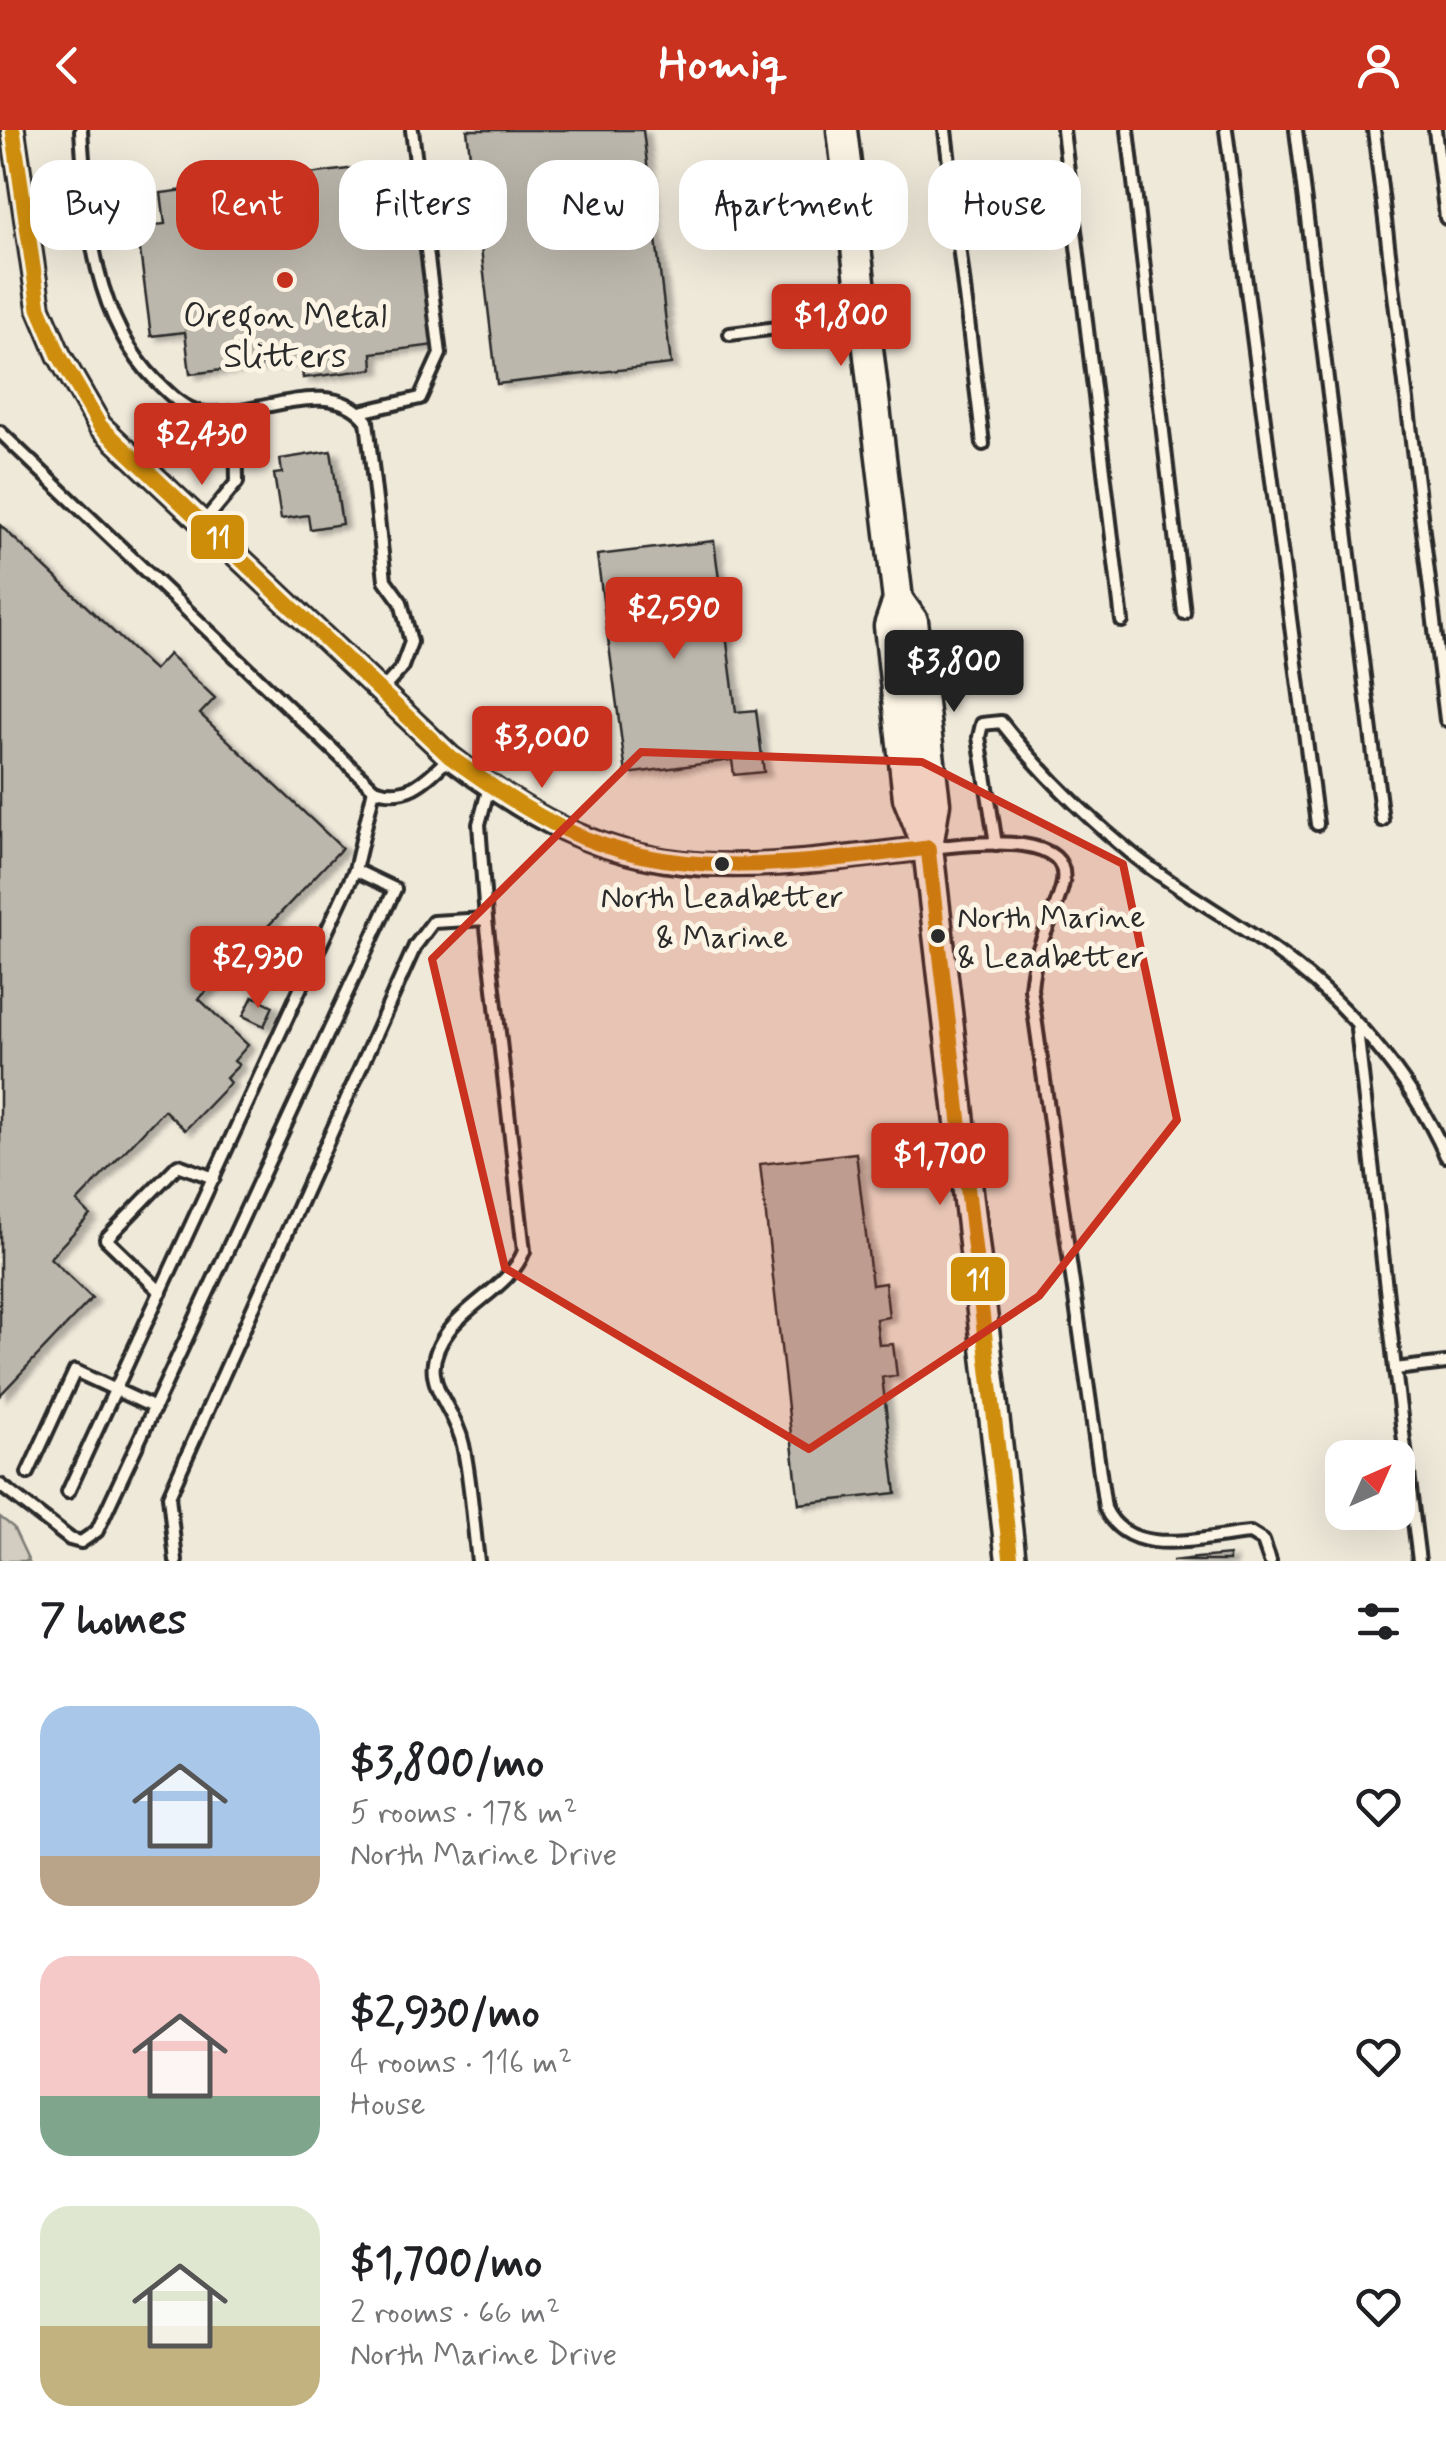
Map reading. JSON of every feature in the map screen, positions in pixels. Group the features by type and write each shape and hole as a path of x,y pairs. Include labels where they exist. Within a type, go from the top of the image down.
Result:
{"main road":[{"path":"842,130 898,600 914,620 935,802 928,848 1011,1561"}],"street":[{"path":"13,130 40,308 59,355 100,426 381,692 489,787 571,834 678,864 748,868 928,848"}],"lane":[{"path":"81,130 95,262 114,318 149,373 178,402 196,412 236,415 318,397 352,405 371,430 385,580 401,602 411,642 401,669 381,692"},
{"path":"360,412 420,398 440,354 412,130"},
{"path":"944,130 983,444"},
{"path":"1063,130 1122,621"},
{"path":"1128,130 1184,613"},
{"path":"1226,130 1318,824"},
{"path":"1296,130 1382,820"},
{"path":"1374,130 1446,720"},
{"path":"1435,130 1446,218"},
{"path":"730,334 864,317"},
{"path":"202,522 237,482 236,415"},
{"path":"0,432 374,789 394,794 409,791 450,756"},
{"path":"996,844 979,736 982,724 1001,722 1060,792 1139,860 1274,950 1357,1027 1428,1115 1446,1156"},
{"path":"478,1561 463,1442 436,1386 434,1364 450,1329 518,1266 524,1252 486,919 479,824 489,787"},
{"path":"68,1492 356,870 374,789"},
{"path":"928,848 1028,844 1056,858 1063,868 1063,883 1034,954 1031,989 1105,1508 1111,1523 1134,1542 1152,1544 1250,1533 1263,1541 1270,1561"},
{"path":"0,1485 70,1539 81,1542 97,1531 395,889 356,870"},
{"path":"176,1561 169,1496 416,946 433,922 486,919"},
{"path":"1357,1027 1418,1561"},
{"path":"161,1292 106,1239 178,1165 214,1178"},
{"path":"1395,1370 1446,1363"},
{"path":"28,1474 75,1371 156,1408"}],"highlighted area":[{"path":"641,752 922,762 1123,864 1177,1120 1039,1296 809,1449 505,1268 432,959"}],"shaded area":[{"path":"0,1517 13,1527 29,1561 0,1561"}],"building":[{"path":"467,130 643,130 647,160 527,160 527,250 657,250 671,364 497,384 481,250 507,250 507,160 471,160"},
{"name":"Oregon Metal Slitters","path":"339,170 339,250 423,250 435,345 372,353 373,369 303,378 301,360 190,374 185,332 151,336 140,250 156,250 156,225 165,224 161,193 176,191 176,250 319,250 319,173"},
{"path":"331,451 342,524 310,529 308,515 281,519 274,474 282,473 280,459"},
{"path":"0,525 154,670 169,654 215,698 200,714 342,848 199,999 248,1045 234,1061 239,1065 226,1078 230,1083 185,1130 164,1110 77,1202 90,1215 50,1258 92,1298 0,1395"},
{"path":"714,541 736,712 756,710 764,772 734,775 732,760 626,774 597,555"},
{"path":"253,996 273,1006 264,1026 243,1016"},
{"path":"856,1153 872,1285 885,1283 889,1317 876,1319 879,1345 893,1344 897,1376 882,1377 896,1493 799,1504 760,1164"},
{"path":"1229,1555 1229,1561 1172,1561 1197,1558"}],"transit line":[{"name":"11","path":"13,130 39,308 59,355 100,426 450,757 566,830 609,847 654,858 745,865 928,848"},
{"name":"11","path":"928,848 1011,1561"}],"place":[{"name":"Oregon Metal Slitters","path":"285,280"},
{"name":"North Leadbetter & Marine","path":"722,864"},
{"name":"North Marine & Leadbetter","path":"938,936"}]}
